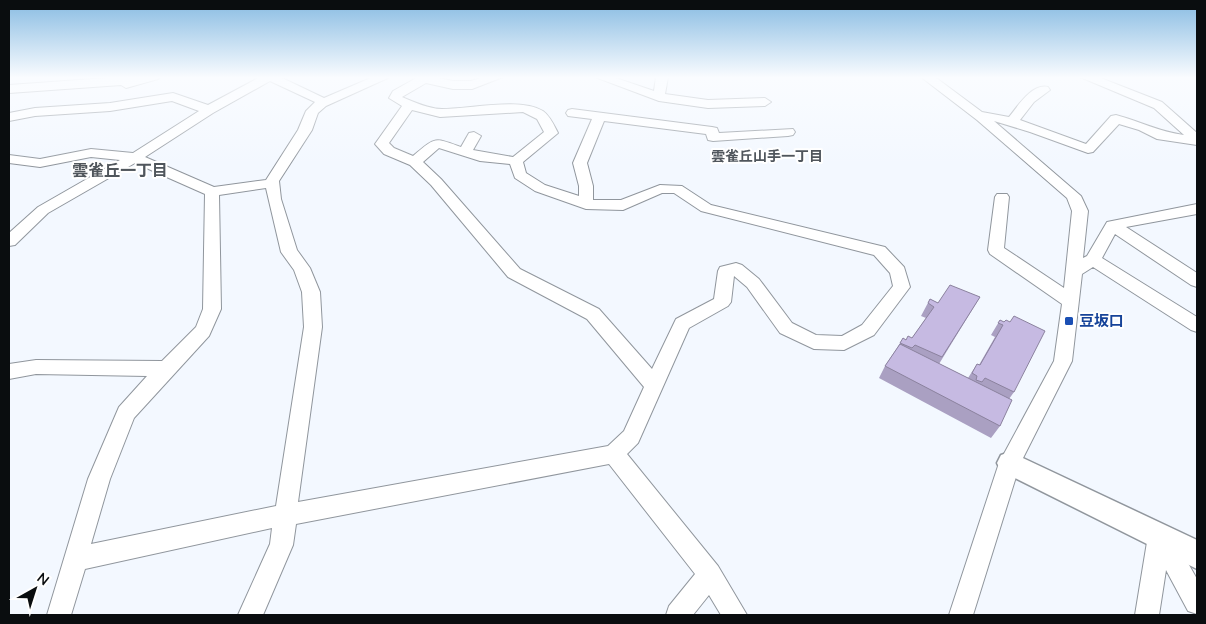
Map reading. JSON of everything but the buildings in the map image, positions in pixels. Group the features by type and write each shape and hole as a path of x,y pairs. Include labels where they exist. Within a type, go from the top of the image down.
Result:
{"street":[{"path":"9,117 35,112 116,106"},
{"path":"198,106 209,110"},
{"path":"9,241 43,210 134,158 216,106"},
{"path":"250,615 281,545 313,327 311,292 302,268 289,252 274,199 272,183 305,130 312,110 318,106"},
{"path":"408,106 382,144 389,151 415,162 436,182 514,273 593,314 655,386"},
{"path":"413,106 440,113 523,108 534,110 547,120 552,133 516,161 480,157 438,143 415,162"},
{"path":"680,106 706,117 713,137 788,132"},
{"path":"572,113 599,117 706,117 749,106"},
{"path":"961,615 1010,463 1063,361 1080,212 1074,196 967,106"},
{"path":"1012,122 1024,106"},
{"path":"1160,106 1197,141"},
{"path":"979,115 1012,122 1088,149 1116,119 1144,127 1162,136 1197,141"},
{"path":"586,204 586,186 580,163 599,117"},
{"path":"465,152 474,136"},
{"path":"9,159 40,164 91,153 134,158 212,192 272,183"},
{"path":"76,559 285,515 614,454 632,437 682,324 722,302 726,271 736,269 753,283 786,328 814,342 844,343 868,330 902,287 898,271 879,251 706,208 677,190 660,189 623,205 586,204 540,188 520,175 516,161"},
{"path":"59,615 99,479 126,413 165,369 203,331 212,309 212,192"},
{"path":"1002,197 996,250 1070,301"},
{"path":"1112,225 1197,209"},
{"path":"1180,212 1197,223"},
{"path":"1074,271 1093,260 1112,225"},
{"path":"1112,225 1197,282"},
{"path":"1093,260 1197,325"},
{"path":"9,371 36,366 165,369"},
{"path":"614,454 680,534 710,574 735,615"},
{"path":"1010,463 1197,555"},
{"path":"1160,536 1197,602"},
{"path":"1147,615 1160,536"},
{"path":"678,615 710,574"}],"place":[{"name":"豆坂口","path":"1069,321"}],"district":[{"name":"雲雀丘山手一丁目","path":"767,156"},
{"name":"雲雀丘一丁目","path":"120,171"}]}
